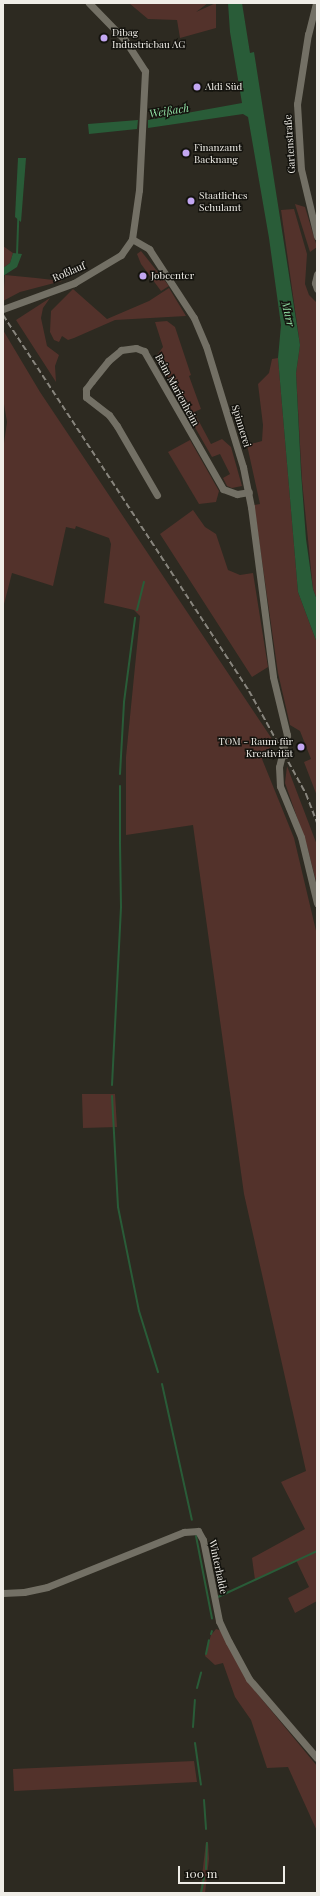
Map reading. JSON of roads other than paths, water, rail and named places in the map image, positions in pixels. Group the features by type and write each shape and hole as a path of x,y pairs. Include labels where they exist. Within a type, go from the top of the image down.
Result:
{"street":[{"path":"89,3 125,40 142,65 146,86 139,196 132,239"},
{"name":"Gartenstraße","path":"316,3 308,34 297,111 301,169 306,198 317,236"},
{"name":"Roßlauf","path":"3,309 74,283 121,255 132,239"},
{"name":"Spinnerei","path":"132,239 149,249 194,318 206,346 249,492 273,677 287,735 279,767 280,786 301,837 317,903"},
{"path":"317,274 315,283 317,289"},
{"name":"Beim Marienheim","path":"158,495 109,415 86,397 86,389 108,361 121,350 136,348 144,351 223,489 237,494 249,492"},
{"name":"Winterhalde","path":"3,1593 24,1592 47,1587 184,1532 198,1531 203,1540 219,1621 229,1642 249,1679 317,1758"}],"water":[{"name":"Murr","path":"228,3 242,3 250,53 254,52 300,345 296,373 301,472 306,539 313,589 317,600 317,643 298,592 278,358 281,325 269,238 248,117 243,114 148,128 148,120 242,103 230,32"},
{"name":"Weißach","path":"138,120 137,129 89,134 88,124"},
{"path":"18,158 26,158 21,222 15,217"},
{"path":"13,253 22,254 17,267 3,276 3,268 10,263"}],"waterway":[{"name":"Weißach","path":"17,255 18,218"},
{"path":"137,610 144,582"},
{"path":"120,774 124,702 135,618"},
{"path":"120,786 120,841"},
{"path":"112,1085 121,907 120,841"},
{"path":"112,1096 118,1207 139,1311 158,1372"},
{"path":"162,1384 192,1520"},
{"path":"196,1536 212,1618"},
{"path":"218,1597 317,1551"},
{"path":"206,1654 209,1640"},
{"path":"197,1688 201,1673"},
{"path":"193,1727 195,1700"},
{"path":"195,1743 201,1785"},
{"path":"204,1800 206,1829"},
{"path":"206,1869 207,1843"},
{"path":"201,1893 204,1877"}],"railway":[{"path":"3,315 249,691 306,794 317,823"}],"place":[{"name":"Dibag Industriebau AG","path":"104,38"},
{"name":"Aldi Süd","path":"197,87"},
{"name":"Finanzamt Backnang","path":"186,153"},
{"name":"Staatliches Schulamt","path":"191,201"},
{"name":"Jobcenter","path":"143,276"},
{"name":"TOM - Raum für Kreativität","path":"301,747"}]}
